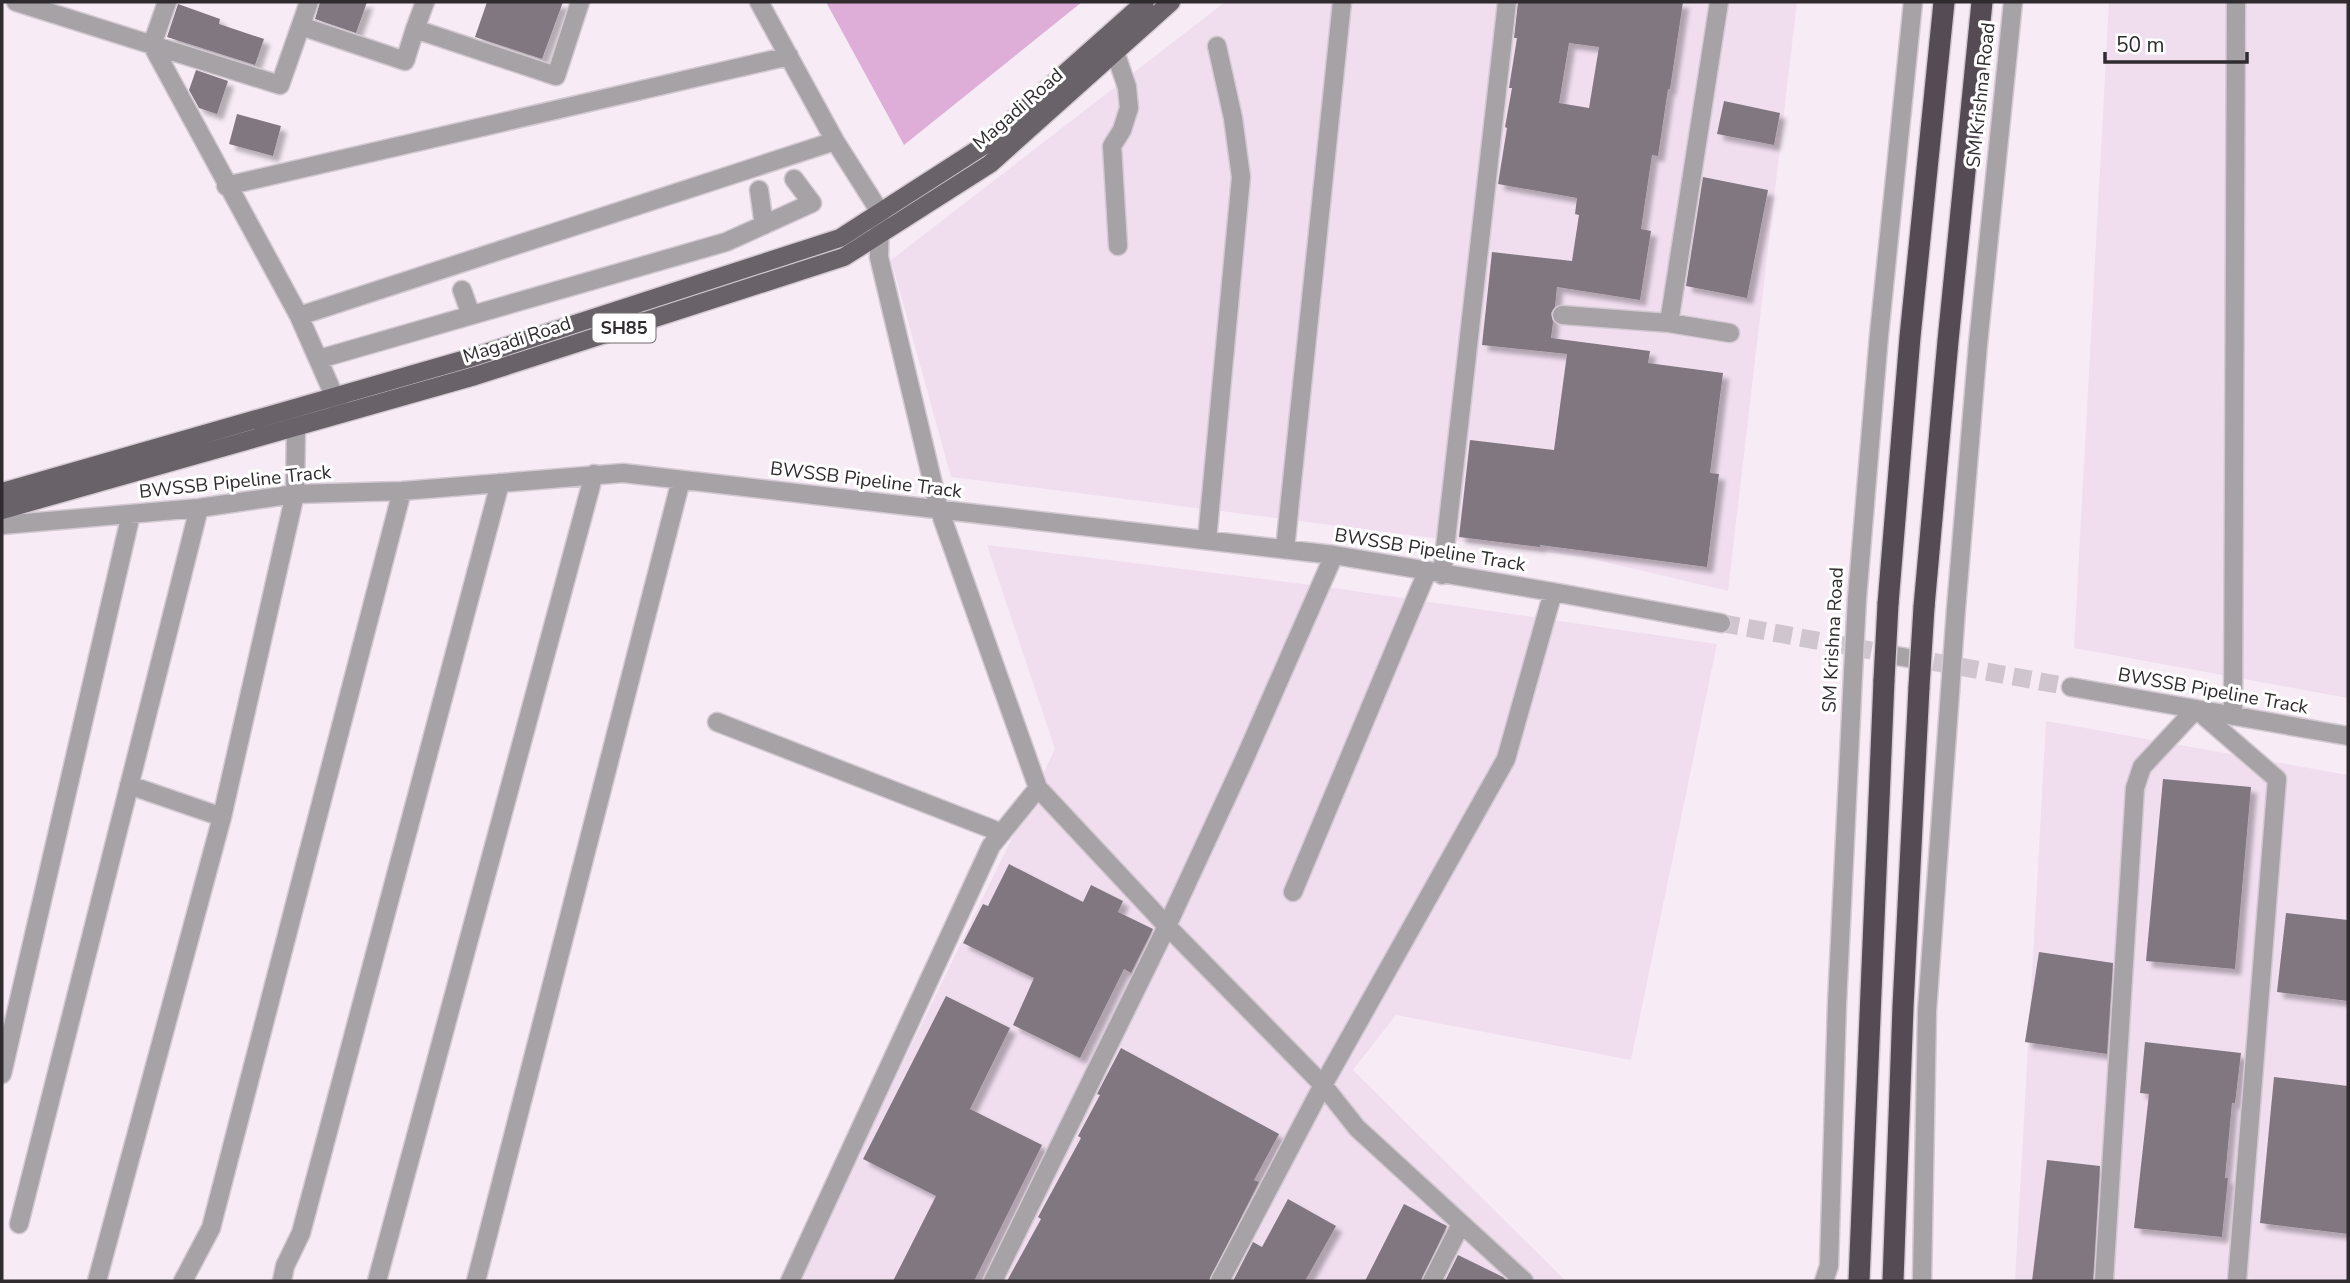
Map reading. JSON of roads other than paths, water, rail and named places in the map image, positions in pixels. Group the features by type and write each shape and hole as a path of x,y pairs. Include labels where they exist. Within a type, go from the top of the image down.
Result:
{"highway":[{"path":"1858,1281 1888,604 1910,337 1944,2"},
{"name":"SM Krishna Road","path":"1893,1281 1920,660 1982,2"}],"main road":[{"name":"Magadi Road","path":"2,492 473,356 839,238 984,146 1145,2"},
{"name":"Magadi Road","path":"2,510 475,376 844,257 990,164 1171,2"}],"street":[{"path":"20,2 280,85 309,2"},
{"path":"167,2 152,45 226,186 299,316 342,413"},
{"path":"301,26 405,61 425,2"},
{"path":"415,29 556,76 580,2"},
{"path":"759,2 835,141 880,212 879,257 939,509 1038,788 1167,926 1323,1085 1357,1128 1524,1281"},
{"path":"1285,550 1342,2"},
{"path":"1293,892 1435,573 1507,2"},
{"path":"1669,323 1719,2"},
{"name":"SM Krishna Road","path":"1824,1281 1829,1266 1857,599 1913,2"},
{"name":"SM Krishna Road","path":"1922,1281 1927,1011 1978,344 2013,2"},
{"path":"2233,716 2236,2"},
{"path":"1207,540 1241,177 1233,118 1217,46"},
{"path":"1115,52 1127,87 1129,108 1122,130 1112,146 1118,246"},
{"path":"226,186 789,57"},
{"path":"299,316 835,141"},
{"path":"319,359 726,242 812,203 794,179"},
{"path":"759,190 764,225"},
{"path":"462,290 471,316"},
{"path":"1562,315 1669,323 1730,333"},
{"path":"97,1281 222,817 295,494 296,427 292,408"},
{"name":"BWSSB Pipeline Track","path":"2,525 199,508 295,494 402,491 623,473 1334,555 1721,623"},
{"path":"377,1281 594,474"},
{"path":"476,1281 681,480"},
{"path":"282,1281 285,1266 301,1233 500,483"},
{"path":"183,1281 211,1228 402,491"},
{"path":"19,1224 199,508"},
{"path":"2,1074 131,513"},
{"path":"993,1281 1167,926 1334,555"},
{"path":"1220,1281 1323,1085 1506,758 1553,592"},
{"path":"1885,654 1920,660"},
{"name":"BWSSB Pipeline Track","path":"2071,687 2348,736"},
{"path":"2104,1281 2135,788 2142,767 2196,709 2277,779 2237,1281"},
{"path":"718,722 1002,833"},
{"path":"129,785 222,817"},
{"path":"790,1281 991,846 1038,788"},
{"path":"1432,1281 1461,1224"}],"tunnel":[{"path":"1721,623 2071,687"}]}
